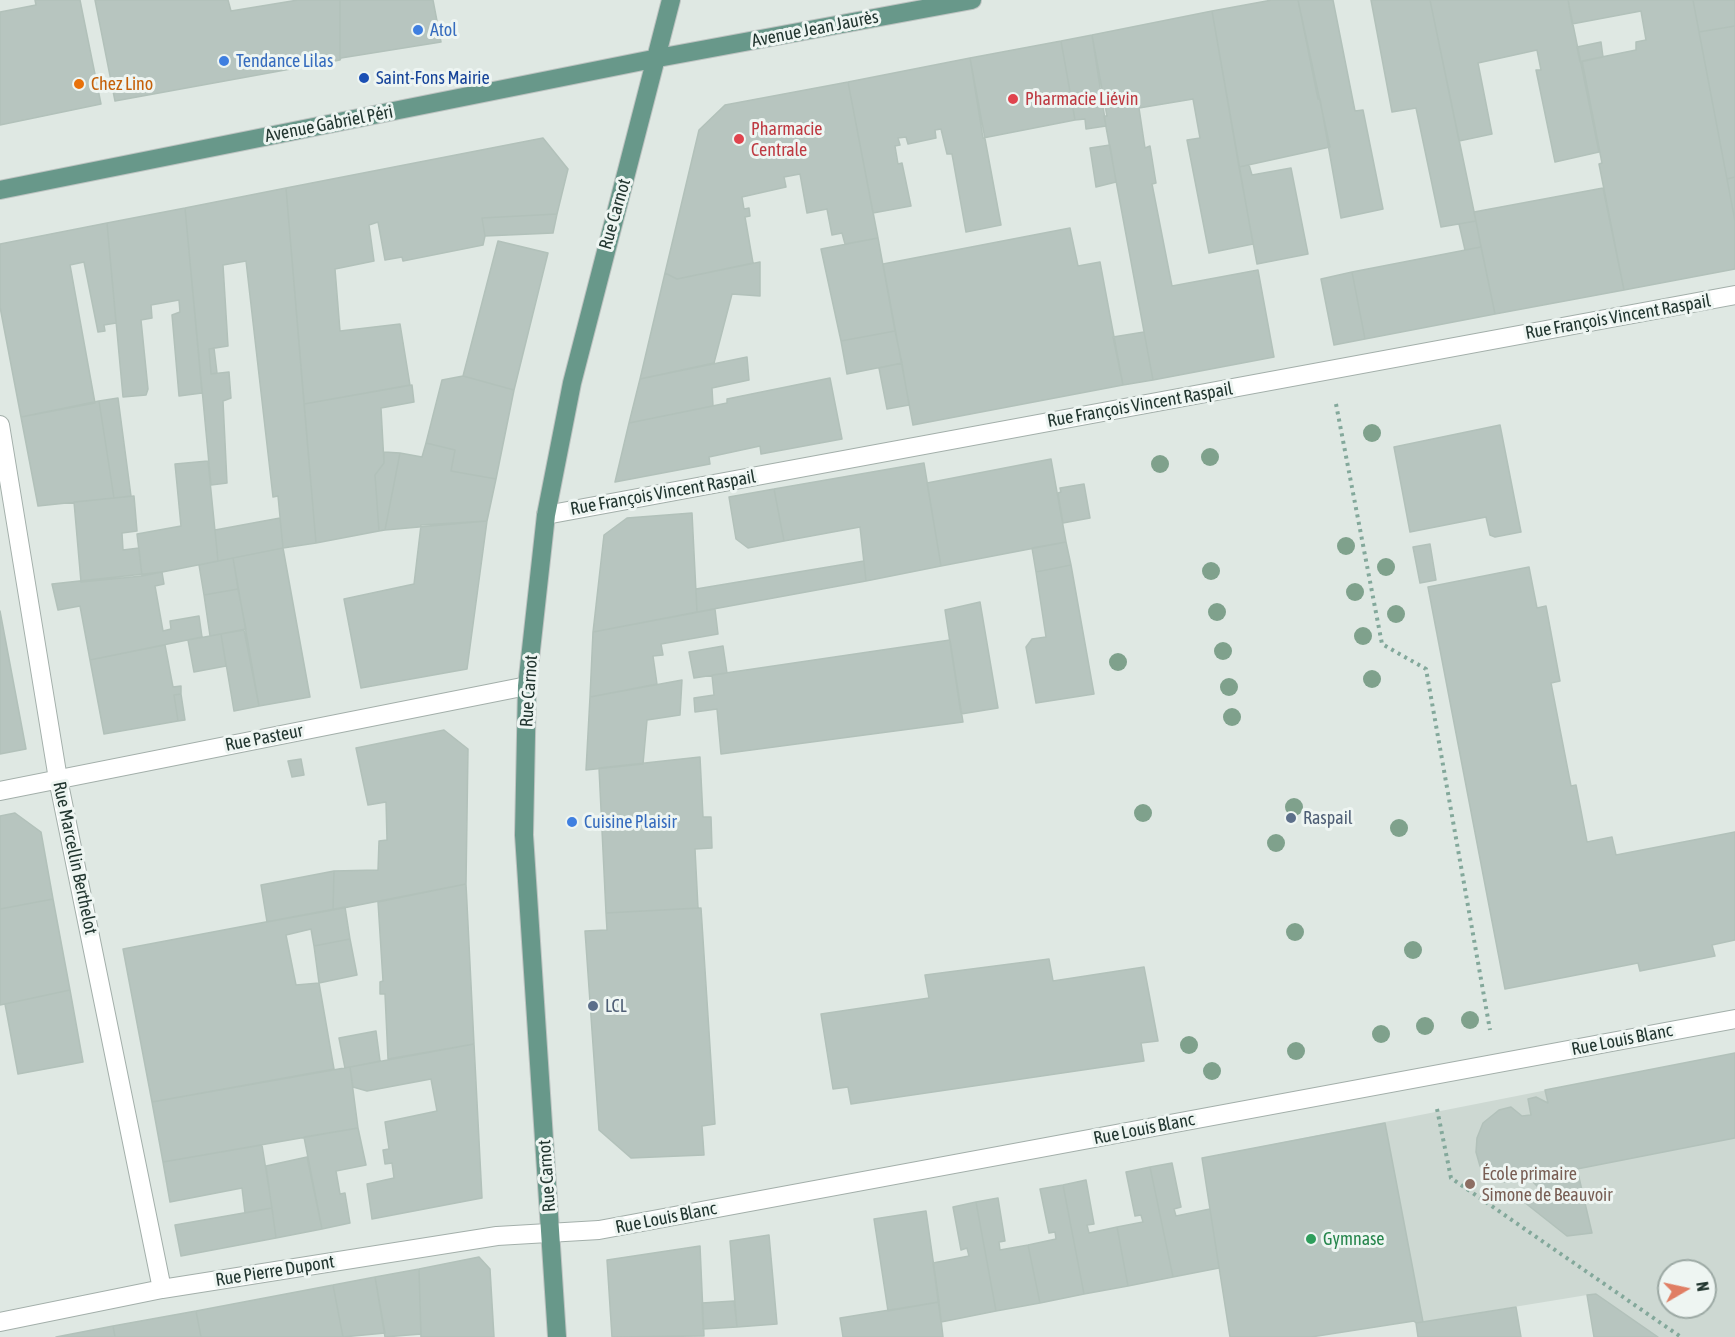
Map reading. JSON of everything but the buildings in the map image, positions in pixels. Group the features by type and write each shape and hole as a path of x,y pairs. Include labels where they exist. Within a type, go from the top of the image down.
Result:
{"main road":[{"name":"Rue Carnot","path":"558,1337 524,835 527,686 546,515 572,383 658,58 671,0"},
{"name":"Avenue Jean Jaurès","path":"658,58 972,0"},
{"name":"Avenue Gabriel Péri","path":"0,190 658,58"}],"street":[{"name":"Rue François Vincent Raspail","path":"546,515 1735,296"},
{"name":"Rue Marcellin Berthelot","path":"0,426 58,779 162,1289"},
{"name":"Rue Pasteur","path":"0,791 527,686"},
{"name":"Rue Louis Blanc","path":"552,1233 599,1230 1735,1019"},
{"name":"Rue Pierre Dupont","path":"0,1322 162,1289 497,1236 552,1233"}],"path":[{"path":"1329,370 1382,644 1426,669 1496,1064"},
{"path":"1437,1107 1451,1178 1681,1337"}],"shaded area":[{"name":"École primaire Simone de Beauvoir","path":"1735,1053 1735,1337 1594,1337 1587,1295 1416,1323 1414,1321 1311,1337 1230,1337 1202,1158"}],"place":[{"name":"Atol","path":"418,30"},
{"name":"Tendance Lilas","path":"224,61"},
{"name":"Saint-Fons Mairie","path":"364,78"},
{"name":"Chez Lino","path":"79,84"},
{"name":"Pharmacie Liévin","path":"1013,99"},
{"name":"Pharmacie Centrale","path":"739,139"},
{"name":"Raspail","path":"1291,818"},
{"name":"Cuisine Plaisir","path":"572,822"},
{"name":"LCL","path":"593,1006"},
{"name":"École primaire Simone de Beauvoir","path":"1470,1184"},
{"name":"Gymnase","path":"1311,1239"}]}
